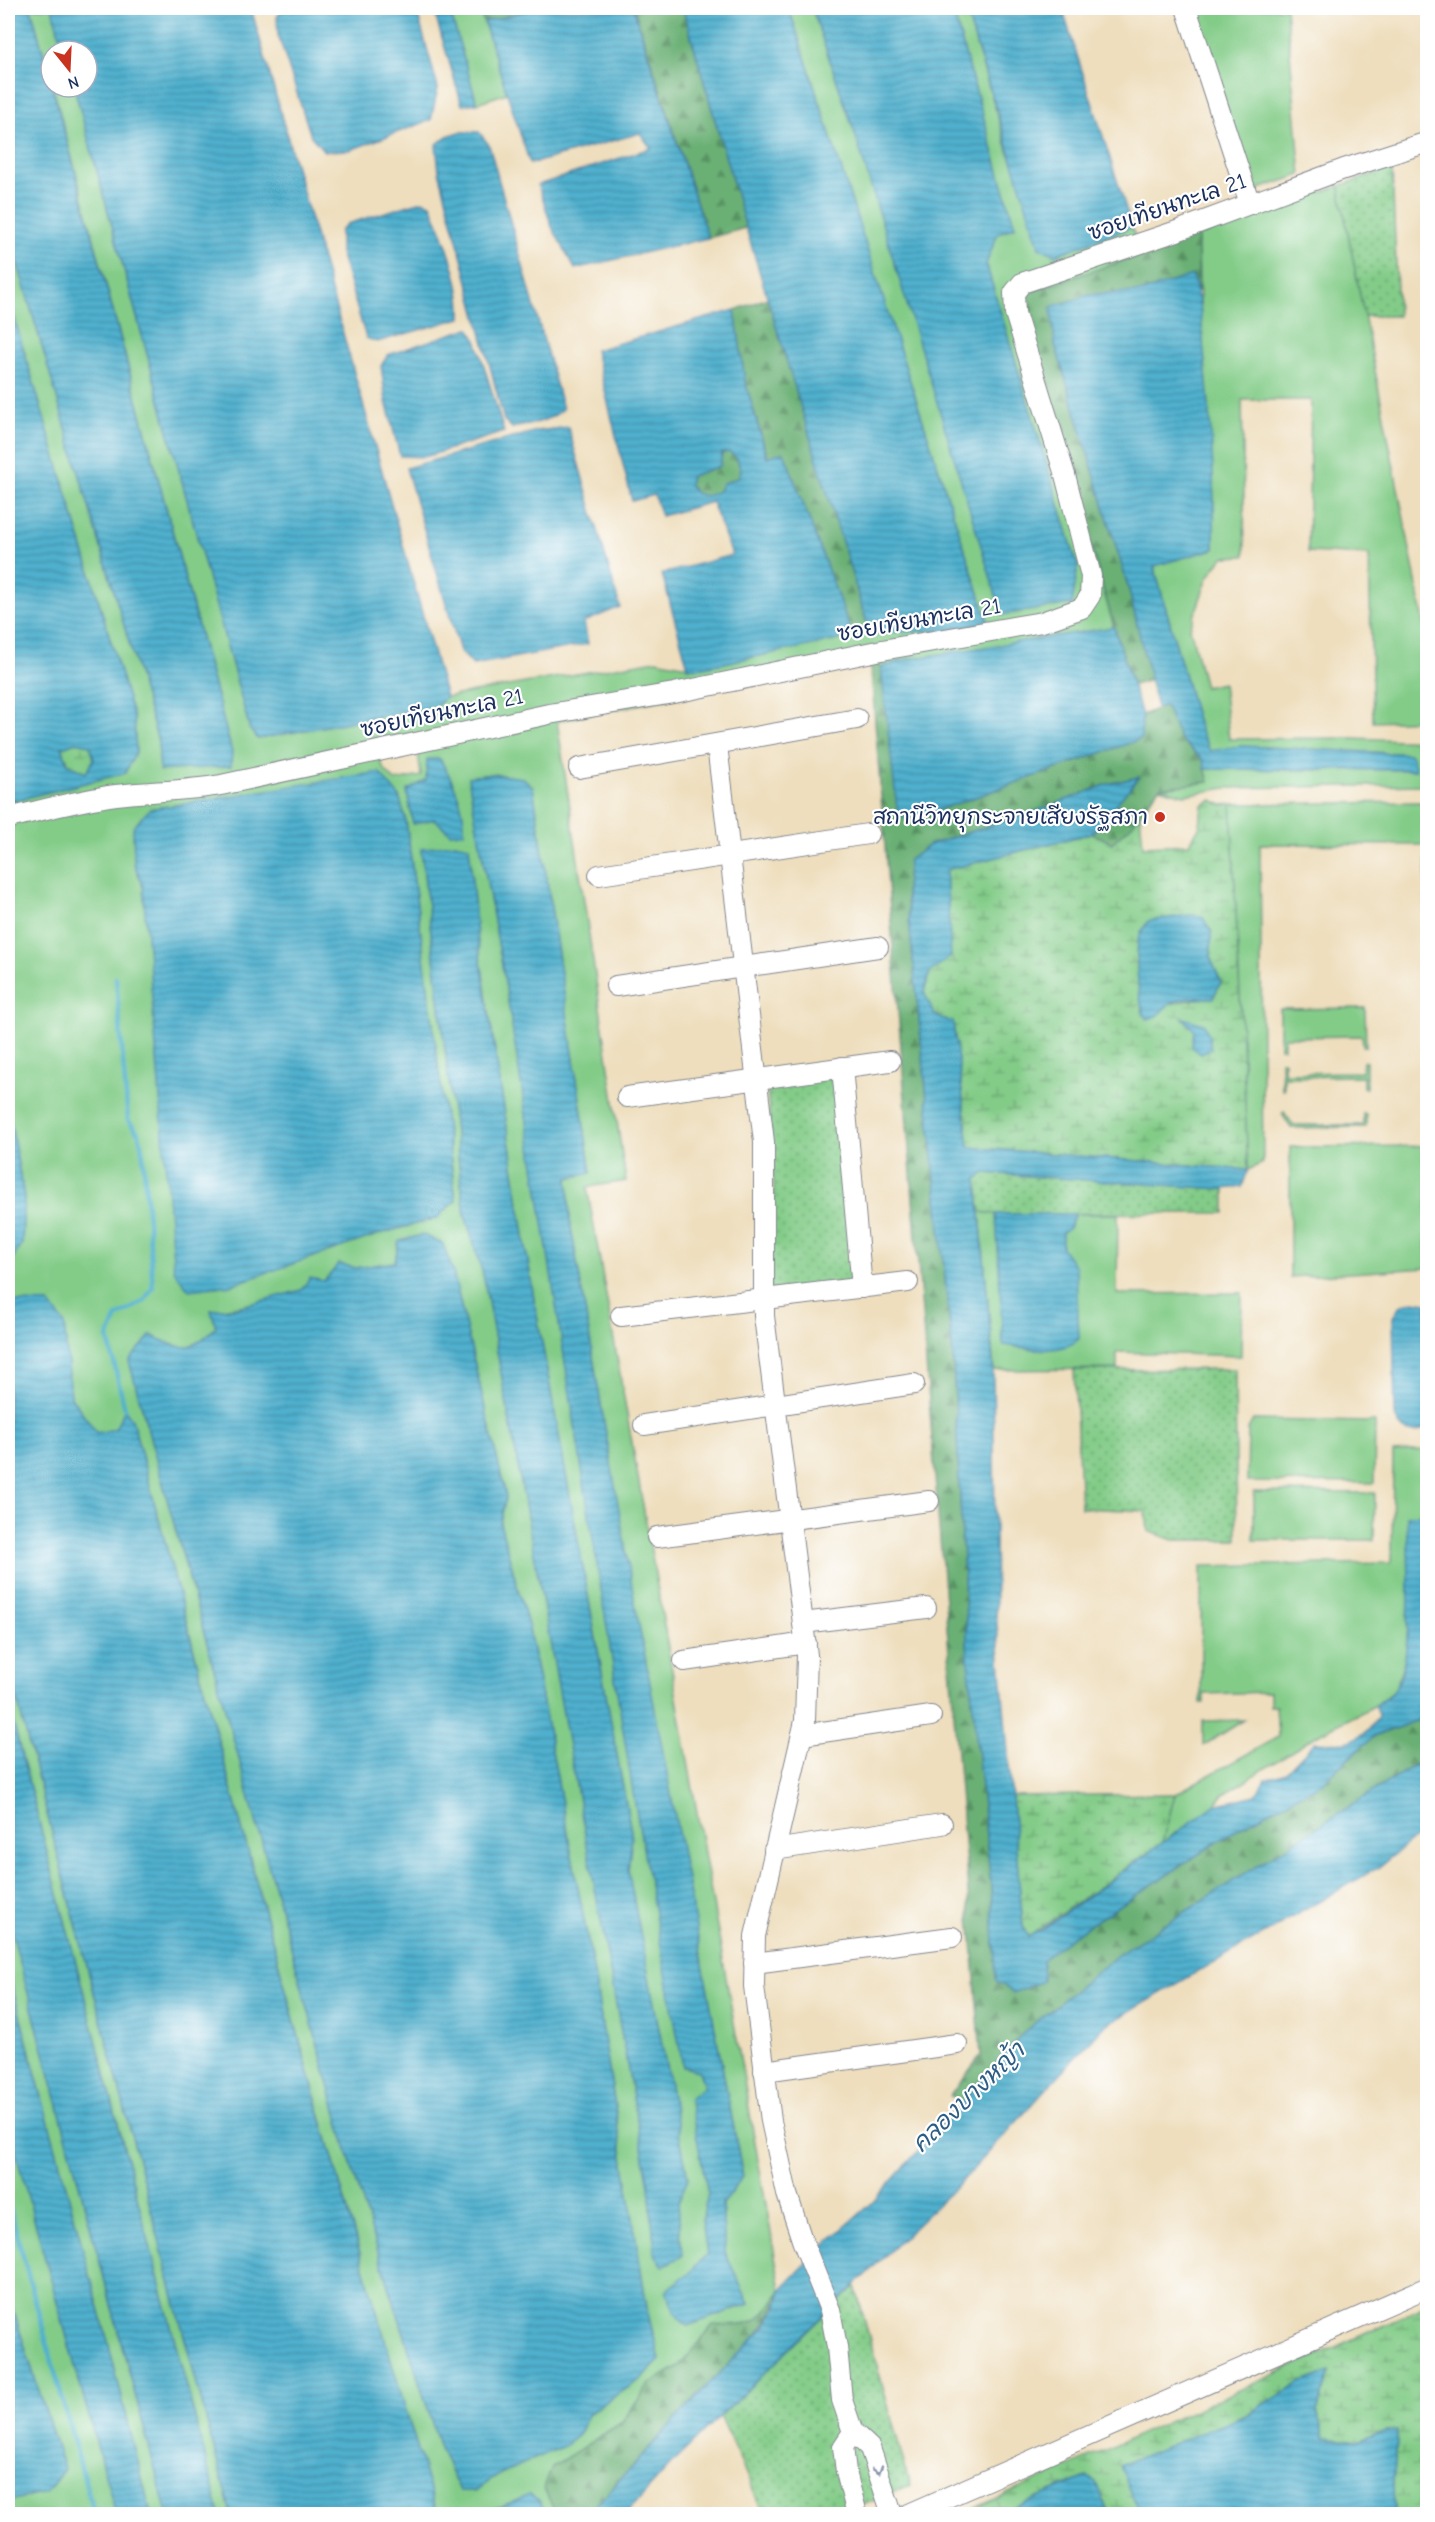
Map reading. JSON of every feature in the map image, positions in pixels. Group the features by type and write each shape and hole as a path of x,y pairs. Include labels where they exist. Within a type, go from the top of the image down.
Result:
{"street":[{"path":"1186,8 1250,204"},
{"name":"ซอยเทียนทะเล 21","path":"8,818 112,796 154,791 191,790 221,785 549,714 717,684 882,650 1042,622 1074,612 1082,608 1090,596 1091,576 1065,475 1015,313 1014,293 1022,283 1428,142"},
{"path":"579,768 857,719"},
{"path":"717,745 764,1142 764,1316 806,1643 805,1721 755,1936 754,1986 771,2121 787,2194 802,2240 830,2310 842,2400 853,2432 870,2448 892,2514"},
{"path":"599,874 868,834"},
{"path":"616,986 878,947"},
{"path":"627,1097 890,1061"},
{"path":"842,1068 862,1288"},
{"path":"621,1316 908,1282"},
{"path":"644,1425 914,1383"},
{"path":"657,1537 930,1501"},
{"path":"803,1623 926,1608"},
{"path":"684,1661 806,1643"},
{"path":"802,1735 931,1716"},
{"path":"774,1850 942,1824"},
{"path":"754,1964 952,1937"},
{"path":"764,2071 957,2044"},
{"path":"909,2514 1428,2287"},
{"path":"853,2432 843,2447 846,2472 857,2514"}],"green space":[{"path":"31,8 52,8 61,39 39,39"},
{"path":"449,8 479,8 507,93 477,103"},
{"path":"479,8 538,8 484,22"},
{"path":"634,8 683,8 746,228 708,238"},
{"path":"789,8 812,8 854,131 1078,567 986,264 998,233 1015,227 952,8 965,8 1008,151 1055,255 1132,227 1141,255 1026,293 1023,304 1114,627 904,660 881,668 870,658 557,721 626,1181 587,1187 781,2290 766,2311 754,2322 738,2326 713,2326 679,2366 651,2383 621,2423 552,2467 544,2488 556,2514 544,2514 546,2513 529,2494 514,2502 472,2514 432,2514 436,2509 355,2238 132,1419 115,1429 97,1433 71,1397 64,1323 49,1303 8,1302 8,1265 22,1244 24,1196 8,1109 8,802 125,773 136,752 134,719 8,297 8,231 158,741 160,770 232,752 56,99 77,99 250,730 258,739 438,705 446,697 656,660 699,668 870,633 958,630 988,621","holes":["418,752 421,776 395,781 383,768 380,757","492,774 523,778 533,787 591,1173 568,1178 570,1221 633,1598 743,2176 722,2204 725,2252 749,2304 688,2326 690,2272 707,2254 702,2220 708,2194 703,2160 704,2088 699,2071 683,2067 504,976 468,777","426,780 450,833 434,819 413,824 407,791","399,796 406,821 456,1200 437,1218 383,1233 143,887 134,863 150,809 182,804","469,846 477,936 534,1299 632,1837 628,1870 688,2178 678,2203 681,2256 655,2254 649,2185 483,1274 465,1215 421,849","422,1235 443,1244 453,1272 506,1496 500,1523 529,1629 592,1962 648,2314 660,2360 640,2380 589,2413 578,2435 564,2445 502,2473 475,2491 460,2491 440,2448 352,2168 129,1361 151,1335 171,1344 185,1347 199,1341 216,1327 211,1310 302,1291 324,1281 339,1264 356,1268 395,1262 399,1241"]},
{"path":"1193,8 1286,8 1301,175 1253,191"},
{"path":"1392,168 1398,316 1364,316 1339,186"},
{"path":"1339,186 1427,637 1427,720 1373,722 1369,555 1308,552 1311,400 1242,400 1245,556 1223,557 1208,577 1190,628 1205,687 1223,683 1229,739 1352,738 1427,741 1427,785 1226,788 1184,795 1159,788 1208,782 1205,769 1326,770 1411,754 1240,746 1210,752 1199,727 1154,566 1214,549 1214,510 1198,236"},
{"path":"1198,236 1198,292 1192,276 1143,292 1092,294 1055,344 1128,586 1151,680 1133,685 1114,627 1023,304 1026,293"},
{"path":"768,298 870,633 853,637 784,453 768,458 745,381 735,310"},
{"path":"729,452 737,458 741,471 738,478 723,483 719,491 706,497 695,493 689,484 691,476 720,466 722,453"},
{"path":"870,658 881,668 899,817 921,816 1141,739 1142,715 1165,705 1180,739 1203,760 1209,782 1159,788 1132,825 1112,843 1092,833 1138,777 1108,784 1037,811 929,845 909,860 906,889 953,1357 968,1659 991,1884 996,1980 1042,1960 1071,1937 1239,1828 1320,1784 1373,1737 1423,1718 1427,1720 1427,1757 1119,1954 1024,2032 963,2102 950,2096 981,2055"},
{"path":"76,742 90,745 94,759 86,773 68,764 62,747"},
{"path":"1212,800 1222,805 1231,804 1248,1170 969,1147 953,1022 935,1016 924,992 930,972 950,957 946,870 1092,833 1112,843 1132,825 1140,814 1143,846 1189,844 1200,826 1202,805","holes":["1211,931 1211,959 1221,982 1213,998 1168,1004 1142,1012 1141,1000"]},
{"path":"1427,802 1427,1146 1426,845 1260,844 1263,1163 1248,1170 1231,804"},
{"path":"1365,1008 1366,1046 1363,1046 1362,1036 1284,1037 1284,1048 1280,1048 1280,1009"},
{"path":"1281,1061 1284,1061 1284,1073 1362,1072 1363,1061 1366,1061 1366,1088 1363,1088 1363,1076 1284,1077 1284,1090 1282,1090"},
{"path":"838,1076 855,1283 770,1291 774,1187 767,1084"},
{"path":"1284,1112 1293,1125 1363,1125 1363,1114 1366,1114 1366,1127 1291,1128 1282,1114"},
{"path":"1427,1146 1427,1268 1290,1277 1290,1147"},
{"path":"985,1173 1225,1189 1225,1213 996,1214 980,1212 977,1179"},
{"path":"980,1212 1118,1214 1117,1294 1242,1293 1241,1356 1117,1352 1117,1369 994,1370"},
{"path":"1235,1369 1237,1540 1173,1540 1148,1531 1146,1511 1081,1508 1074,1370"},
{"path":"1253,1420 1375,1422 1374,1483 1247,1482 1248,1429"},
{"path":"1427,1450 1427,1518 1421,1514 1409,1605 1406,1655 1395,1689 1376,1705 1321,1733 1224,1794 1215,1805 1162,1843 1175,1794 1278,1737 1276,1706 1270,1706 1270,1692 1204,1694 1204,1703 1201,1703 1201,1566 1390,1563 1392,1561 1393,1452"},
{"path":"1254,1492 1375,1493 1374,1540 1254,1540"},
{"path":"8,1665 231,2514 220,2514 8,1703"},
{"path":"1244,1720 1203,1746 1203,1721"},
{"path":"1175,1794 1162,1843 1028,1937 1023,1927 1011,1796"},
{"path":"8,1918 167,2514 151,2514 108,2342 8,1971"},
{"path":"8,2125 116,2514 8,2514 8,2501 46,2493 64,2469 8,2294"},
{"path":"855,2286 910,2485 842,2514 764,2514 720,2416"},
{"path":"781,2290 768,2319 749,2344 588,2514 556,2514 544,2488 552,2467 621,2423 651,2383 679,2366 713,2325 738,2325 754,2321 766,2311"},
{"path":"1427,2306 1427,2514 1394,2514 1393,2483 1398,2430 1386,2431 1358,2442 1324,2438 1317,2411 1330,2373 1297,2384 1249,2414 1120,2465 1142,2514 1109,2514 1096,2483 1086,2477 996,2514 962,2514"}],"water":[{"path":"8,8 31,8 39,39 39,99 56,99 232,752 231,766 160,771 158,741 8,231"},
{"path":"52,8 251,8 446,697 438,705 258,739 250,730 77,99 99,99 99,39 61,39"},
{"path":"284,8 416,8 438,88 431,120 350,150 324,151 311,136 278,35 277,17"},
{"path":"433,8 449,8 477,103 462,105"},
{"path":"538,8 633,8 708,238 575,269 552,227 538,185 651,148 640,133 530,164 484,22"},
{"path":"683,8 789,8 988,621 958,630 870,633 746,228"},
{"path":"812,8 952,8 1015,227 998,233 986,264 1078,567 1072,604 1002,615 854,131"},
{"path":"965,8 1062,8 1132,227 1055,255 1039,247"},
{"path":"460,132 479,132 489,145 563,409 546,420 533,424 512,428 504,420 439,171 436,145 447,136"},
{"path":"422,201 431,204 447,246 459,290 461,318 377,342 366,338 340,252 340,231 347,224"},
{"path":"1192,275 1201,313 1209,401 1214,549 1154,566 1199,727 1210,751 1240,746 1411,754 1416,770 1205,769 1203,760 1180,739 1165,705 1157,708 1128,586 1055,344 1051,307 1092,294 1143,292"},
{"path":"8,297 134,719 136,752 125,773 8,802","holes":["76,742 90,745 94,759 86,773 68,764 62,747"]},
{"path":"735,310 745,381 767,457 784,452 853,637 699,668 688,667 662,574 732,555 712,502 661,516 654,495 632,501 595,350","holes":["729,452 737,458 741,471 738,478 723,483 719,491 706,496 695,493 689,484 691,476 720,466 722,453"]},
{"path":"469,328 476,339 504,432 425,457 400,456 386,401 381,366 388,355"},
{"path":"568,427 620,607 584,622 588,644 473,665 460,651 406,468 537,431"},
{"path":"1114,627 1142,715 1141,739 921,816 898,817 881,668 903,660"},
{"path":"427,759 440,759 450,776 461,804 464,833 450,833 434,819 413,824 407,791 426,780"},
{"path":"379,772 399,796 406,821 456,1200 437,1218 383,1233 231,1285 189,1290 174,1271 143,887 134,863 133,827 150,809"},
{"path":"492,774 523,778 533,787 591,1173 568,1178 570,1221 634,1598 743,2177 722,2204 725,2252 749,2304 687,2326 678,2317 665,2291 690,2272 707,2254 702,2220 708,2194 689,2098 704,2087 699,2071 683,2067 633,1793 504,976 468,777"},
{"path":"1139,777 1092,833 946,870 951,957 930,972 924,992 935,1016 953,1022 969,1147 1248,1170 1242,1187 1222,1189 985,1173 977,1179 993,1363 996,1613 1023,1927 1028,1937 1215,1805 1256,1795 1265,1779 1286,1772 1315,1742 1344,1742 1359,1737 1372,1726 1378,1717 1376,1705 1394,1690 1401,1676 1408,1633 1409,1607 1407,1516 1421,1514 1428,1518 1427,1711 1423,1718 1373,1737 1320,1784 1239,1828 1071,1937 1042,1960 1043,1981 1013,1993 996,1980 991,1884 968,1659 953,1357 906,889 909,860 929,845 1037,811 1108,784"},
{"path":"455,843 469,846 477,936 534,1299 632,1837 628,1870 688,2178 678,2203 682,2256 663,2266 655,2254 649,2185 483,1274 465,1215 421,849"},
{"path":"1188,915 1202,916 1211,931 1211,959 1221,982 1213,998 1179,1000 1166,1006 1156,1016 1147,1019 1141,1003 1138,980 1137,956 1140,936 1148,921"},
{"path":"1183,1018 1204,1024 1211,1049 1201,1054 1192,1047 1194,1030"},
{"path":"8,1109 24,1196 22,1244 8,1265"},
{"path":"996,1214 1075,1214 1069,1228 1062,1233 1062,1248 1076,1267 1079,1339 1071,1344 1062,1348 1043,1350 1003,1345"},
{"path":"423,1235 443,1244 453,1272 506,1496 500,1523 529,1629 592,1962 648,2314 660,2360 640,2380 589,2413 578,2435 564,2446 502,2473 475,2491 460,2491 440,2448 352,2168 129,1361 151,1335 178,1346 192,1345 216,1327 211,1310 236,1308 301,1290 310,1278 324,1281 339,1264 356,1268 395,1262 399,1241"},
{"path":"1412,1301 1427,1303 1428,1428 1416,1432 1403,1429 1395,1415 1393,1317 1400,1306"},
{"path":"8,1302 49,1303 64,1323 71,1397 97,1433 115,1429 125,1409 132,1419 317,2102 436,2509 432,2514 231,2514 8,1665"},
{"path":"8,1703 220,2514 167,2514 8,1918"},
{"name":"คลองบางหญ้า","path":"1427,1757 1427,1828 1379,1867 1104,2026 967,2176 673,2462 626,2514 588,2514 765,2327 776,2309 781,2290 822,2247 872,2203 1024,2032 1119,1954"},
{"path":"8,1971 108,2342 151,2514 116,2514 8,2125"},
{"path":"8,2294 64,2469 46,2493 8,2501"},
{"path":"1330,2372 1317,2411 1324,2438 1358,2442 1386,2431 1398,2430 1393,2483 1394,2514 1142,2514 1120,2465 1249,2414 1297,2384"},
{"path":"1087,2477 1096,2483 1109,2514 996,2514"},
{"path":"529,2494 539,2500 546,2513 472,2514 514,2502"}],"waterway":[{"path":"116,978 128,1120 139,1134 143,1155 153,1287 144,1301 117,1317 108,1338 125,1409"},
{"path":"8,2202 94,2514"}],"place":[{"name":"สถานีวิทยุกระจายเสียงรัฐสภา","path":"1160,817"}]}
